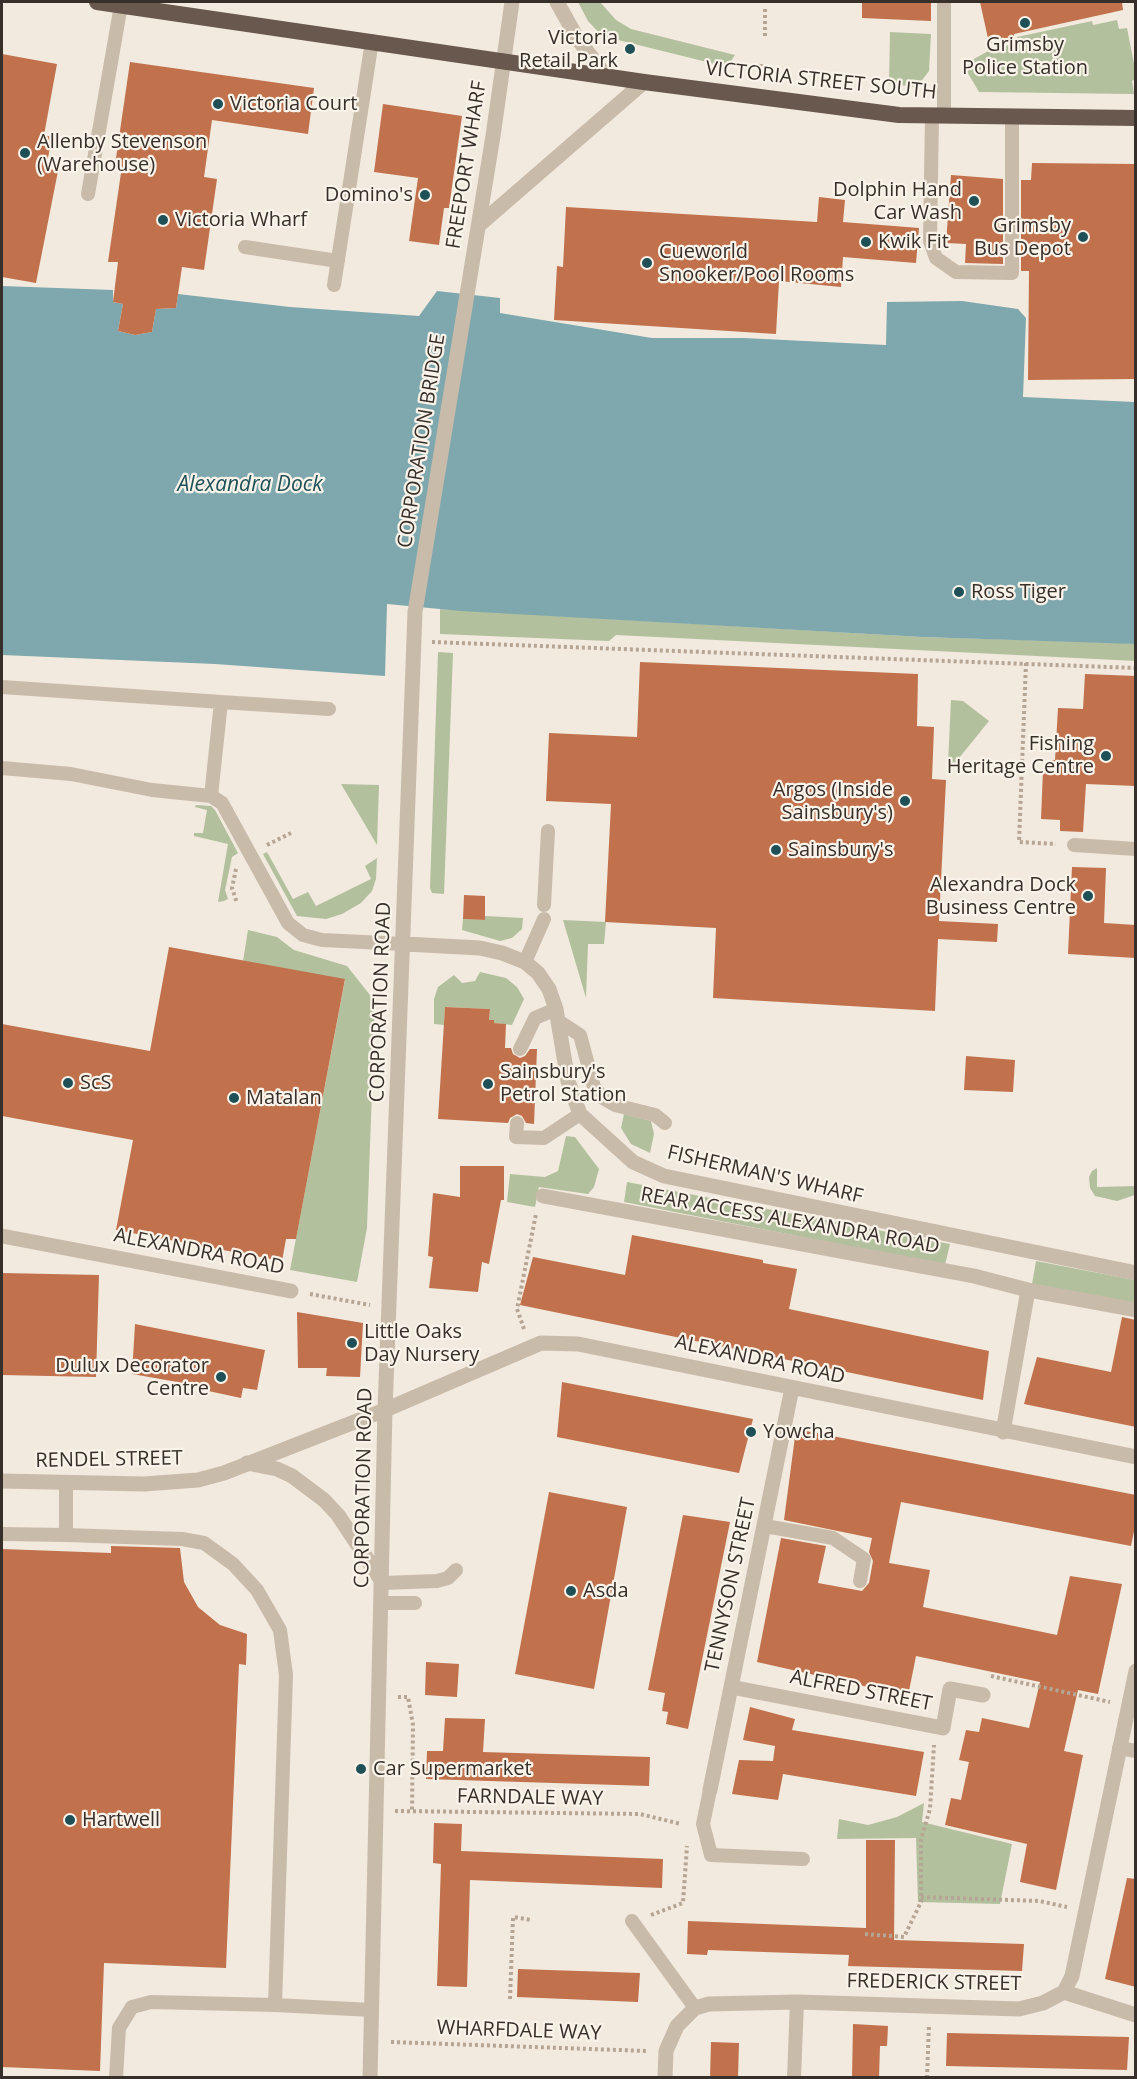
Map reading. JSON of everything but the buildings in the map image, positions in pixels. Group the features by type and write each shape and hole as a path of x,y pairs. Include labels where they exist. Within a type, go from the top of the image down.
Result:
{"highway":[{"name":"VICTORIA STREET SOUTH","path":"97,2 644,82 899,115 1136,118"}],"street":[{"name":"FREEPORT WHARF","path":"471,277 512,2"},
{"path":"557,2 577,38 605,75"},
{"path":"479,225 644,82"},
{"name":"CORPORATION BRIDGE","path":"415,612 471,277"},
{"name":"CORPORATION ROAD","path":"370,2078 383,1603 385,1410 405,944 415,612"},
{"name":"FISHERMAN'S WHARF","path":"405,944 480,948 525,962 538,973 549,989 558,1016 568,1081 580,1114 633,1162 664,1176 1136,1273"},
{"name":"REAR ACCESS ALEXANDRA ROAD","path":"543,1196 974,1276 1028,1290 1136,1310"},
{"name":"ALEXANDRA ROAD","path":"2,1236 291,1291"},
{"path":"1003,1432 1028,1290"},
{"name":"ALEXANDRA ROAD","path":"385,1410 541,1343 578,1344 1003,1432 1136,1457"},
{"name":"TENNYSON STREET","path":"710,1790 792,1388"},
{"name":"RENDEL STREET","path":"2,1481 144,1484 198,1480 385,1410"},
{"path":"245,1463 277,1469 311,1488 338,1515 383,1583"},
{"path":"1136,1671 1072,1977 1064,1992 1136,2015"},
{"name":"ALFRED STREET","path":"731,1687 943,1728 950,1689 983,1695"},
{"name":"FREDERICK STREET","path":"695,2008 751,2001 1019,2009 1043,2003 1064,1992"},
{"path":"665,2078 666,2051 677,2026 695,2008"}],"lane":[{"path":"944,2 930,242 936,258 956,272 1012,273 1012,118"},
{"path":"88,194 121,5"},
{"path":"334,285 372,41"},
{"path":"245,247 338,261"},
{"path":"2,687 329,709"},
{"path":"211,796 221,702"},
{"path":"2,768 71,774 152,790 211,796 222,803 288,923 303,935 322,940 405,944"},
{"path":"525,962 544,912 549,831"},
{"path":"1074,844 1136,849"},
{"path":"520,1049 535,1018 558,1016 580,1035 594,1087 603,1098 615,1104 655,1115 665,1123"},
{"path":"517,1123 516,1137 544,1138 580,1114"},
{"path":"66,1484 66,1535"},
{"path":"765,1526 833,1538 864,1559 860,1581"},
{"path":"2,1534 183,1539 204,1543 233,1564 257,1590 280,1630 286,1675 275,2005"},
{"path":"383,1583 437,1581 448,1578 456,1570"},
{"path":"383,1603 415,1603"},
{"path":"1119,1748 1136,1751"},
{"path":"710,1790 703,1824 711,1855 803,1859"},
{"path":"633,1921 695,2008"},
{"path":"116,2078 119,2028 132,2007 151,2002 372,2010"},
{"path":"795,2078 797,2002"}],"path":[{"path":"765,8 765,36"},
{"path":"413,641 1136,668"},
{"path":"1026,663 1019,842 1074,844"},
{"path":"531,1347 517,1309 537,1211 543,1196"},
{"name":"ALEXANDRA ROAD","path":"291,1291 389,1308"},
{"path":"983,1695 988,1675 1128,1707"},
{"path":"380,1698 408,1697 413,1725 412,1811"},
{"path":"865,1934 904,1937 921,1897 921,1839 930,1809 936,1727"},
{"name":"FARNDALE WAY","path":"377,1811 640,1814 681,1824 685,1828"},
{"path":"633,1921 683,1903 688,1837"},
{"path":"921,1897 1052,1902 1086,1914"},
{"path":"510,1999 513,1917 531,1920"},
{"path":"927,2078 930,2006"},
{"name":"WHARFDALE WAY","path":"371,2041 666,2051"}],"green space":[{"path":"578,2 600,2 616,20 631,29 735,55 727,67 602,36 588,21"},
{"path":"1117,20 1119,29 1127,28 1135,69 1135,79 1132,81 1134,94 979,92 963,65 992,49 1018,43 1017,37 1092,21 1093,25"},
{"path":"890,32 931,34 929,71 917,87 889,84"},
{"path":"440,609 922,637 1123,643 1135,644 1136,661 616,635 609,641 440,634"},
{"path":"438,652 453,653 444,894 432,893 430,888"},
{"path":"951,700 963,701 989,721 955,763 948,763"},
{"path":"341,784 379,785 377,845"},
{"path":"196,805 211,806 215,810 238,853 232,857 225,890 228,899 224,901 218,902 228,844 194,836 194,833 203,833 207,810 195,807"},
{"path":"267,852 293,899 308,892 316,906 371,879 365,866 377,858 376,879 372,891 361,903 342,914 326,919 297,916 263,854"},
{"path":"485,916 523,918 522,929 512,938 500,941 462,930 463,919 485,920"},
{"path":"563,920 606,922 604,944 588,944 586,998"},
{"path":"248,930 277,937 294,950 347,966 370,995 375,1009 367,1228 357,1282 290,1270 345,980 243,961"},
{"path":"480,972 506,978 517,987 524,999 512,1025 494,1023 494,1020 489,1020 490,1009 445,1007 444,1025 434,1024 434,999 438,987 454,975 462,983 475,981"},
{"path":"624,1114 651,1121 654,1134 650,1153 631,1144 621,1128"},
{"path":"566,1136 575,1137 599,1169 594,1187 588,1194 539,1187 535,1207 507,1202 510,1174 545,1177 558,1171"},
{"path":"1097,1168 1097,1187 1135,1186 1135,1195 1117,1201 1095,1196 1090,1188 1089,1177"},
{"path":"627,1182 950,1244 945,1265 624,1202"},
{"path":"1036,1261 1135,1280 1135,1304 1032,1284"},
{"path":"924,1803 922,1822 1012,1844 1000,1904 918,1902 916,1838 837,1839 839,1819 868,1825 897,1817"}],"water":[{"name":"Alexandra Dock","path":"2,286 113,290 113,302 123,304 118,331 135,335 152,332 156,309 176,308 178,294 290,307 419,316 437,291 500,298 500,313 652,338 744,338 886,345 887,302 962,301 1018,309 1026,318 1023,397 1135,402 1135,644 922,637 461,611 387,604 385,676 215,664 2,655"}],"place":[{"name":"Grimsby Police Station","path":"1025,23"},
{"name":"Victoria Retail Park","path":"630,49"},
{"name":"Victoria Court","path":"218,104"},
{"name":"Allenby Stevenson (Warehouse)","path":"25,153"},
{"name":"Domino's","path":"425,195"},
{"name":"Dolphin Hand Car Wash","path":"974,201"},
{"name":"Victoria Wharf","path":"163,220"},
{"name":"Grimsby Bus Depot","path":"1083,237"},
{"name":"Kwik Fit","path":"866,242"},
{"name":"Cueworld Snooker/Pool Rooms","path":"647,263"},
{"name":"Ross Tiger","path":"959,592"},
{"name":"Fishing Heritage Centre","path":"1106,756"},
{"name":"Argos (Inside Sainsbury's)","path":"905,801"},
{"name":"Sainsbury's","path":"776,850"},
{"name":"Alexandra Dock Business Centre","path":"1088,896"},
{"name":"ScS","path":"68,1083"},
{"name":"Sainsbury's Petrol Station","path":"488,1084"},
{"name":"Matalan","path":"234,1098"},
{"name":"Little Oaks Day Nursery","path":"352,1343"},
{"name":"Dulux Decorator Centre","path":"221,1377"},
{"name":"Yowcha","path":"751,1432"},
{"name":"Asda","path":"571,1591"},
{"name":"Car Supermarket","path":"361,1769"},
{"name":"Hartwell","path":"70,1820"}]}
